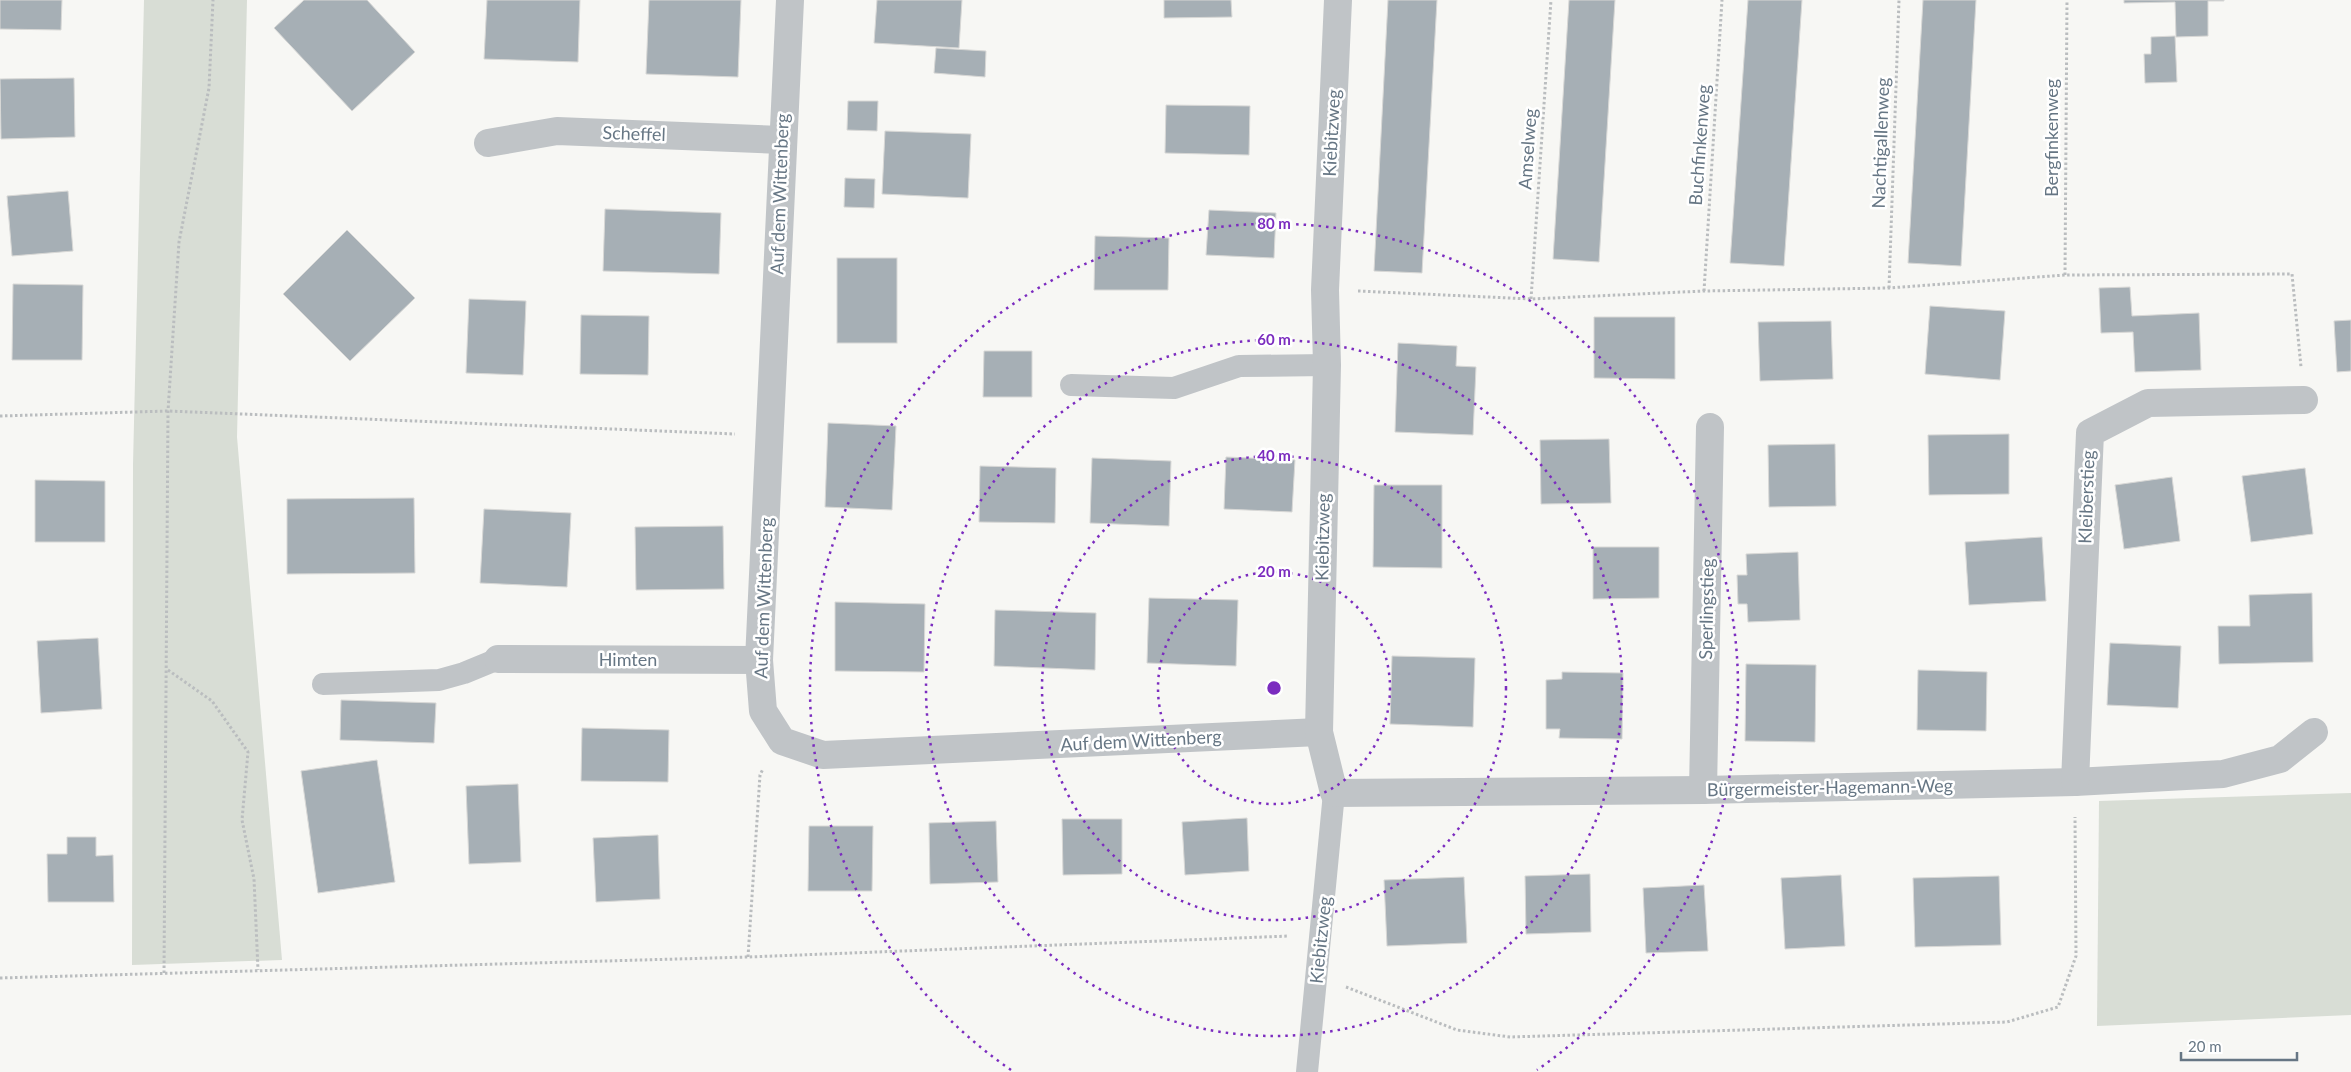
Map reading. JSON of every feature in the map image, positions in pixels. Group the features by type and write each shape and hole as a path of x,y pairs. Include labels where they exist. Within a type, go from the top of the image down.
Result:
{"street":[{"name":"Auf dem Wittenberg","path":"790,0 759,660 763,711 782,741 823,755 1319,732"},
{"name":"Kiebitzweg","path":"1334,793 1319,732 1327,365 1325,290 1338,0"},
{"name":"Scheffel","path":"488,143 558,131 782,140"},
{"name":"Kleiberstieg","path":"2075,782 2090,433 2148,403 2304,400"},
{"name":"Sperlingstieg","path":"1703,790 1710,428"},
{"name":"Himten","path":"498,659 759,660"},
{"name":"Bürgermeister-Hagemann-Weg","path":"1334,793 1703,790 2075,782 2224,774 2280,759 2314,732"}],"lane":[{"path":"1071,385 1174,388 1239,366 1327,365"},
{"path":"323,684 439,680 464,674 498,659"},
{"name":"Kiebitzweg","path":"1307,1072 1322,934 1334,793"}],"path":[{"path":"164,973 168,669 168,411 179,242 209,88 213,0"},
{"name":"Amselweg","path":"1532,299 1551,0"},
{"name":"Buchfinkenweg","path":"1704,291 1722,0"},
{"name":"Nachtigallenweg","path":"1889,288 1899,0"},
{"name":"Bergfinkenweg","path":"2066,275 2067,0"},
{"path":"1325,290 1532,299 1704,291 1889,288 2066,275 2292,274 2304,400"},
{"path":"0,416 168,411 770,436"},
{"path":"168,669 212,701 248,752 242,820 254,879 258,970"},
{"path":"748,957 760,775 782,741"},
{"path":"1317,976 1457,1030 1510,1037 2006,1022 2058,1007 2076,956 2075,782"},
{"path":"0,978 748,957 1322,934"}],"shaded area":[{"path":"144,0 247,0 237,437 282,960 132,965 133,465"},
{"path":"2351,793 2351,1015 2097,1026 2099,801"}],"building":[{"path":"0,0 62,0 61,30 0,29"},
{"path":"304,0 367,0 415,52 352,111 274,28"},
{"path":"487,0 580,0 578,62 484,59"},
{"path":"649,0 741,0 738,77 646,74"},
{"path":"877,0 962,0 959,48 874,43"},
{"path":"1164,0 1231,0 1232,17 1164,18"},
{"path":"1388,0 1437,0 1422,273 1374,271"},
{"path":"1569,0 1615,0 1599,262 1553,259"},
{"path":"1748,0 1802,0 1784,266 1730,263"},
{"path":"1923,0 1976,0 1961,266 1908,263"},
{"path":"2124,0 2224,1 2208,1 2208,36 2176,37 2175,2 2124,3"},
{"path":"2175,36 2177,82 2145,83 2144,54 2151,54 2151,37"},
{"path":"936,48 986,51 985,77 934,73"},
{"path":"74,78 75,137 1,139 0,79"},
{"path":"848,101 878,101 877,131 847,130"},
{"path":"1166,105 1250,106 1249,155 1165,153"},
{"path":"885,131 971,134 968,198 882,194"},
{"path":"845,178 875,179 874,208 844,207"},
{"path":"68,191 73,251 12,256 7,196"},
{"path":"605,209 721,213 719,274 603,271"},
{"path":"1209,210 1276,213 1274,258 1206,255"},
{"path":"347,230 415,298 350,361 283,294"},
{"path":"1095,236 1169,238 1168,290 1094,290"},
{"path":"837,258 897,258 897,343 837,343"},
{"path":"13,284 83,285 82,360 12,360"},
{"path":"2130,287 2132,316 2199,313 2201,370 2135,372 2133,332 2101,333 2099,288"},
{"path":"469,299 526,301 523,375 466,373"},
{"path":"1930,306 2005,311 2000,380 1925,374"},
{"path":"581,315 649,316 648,375 580,374"},
{"path":"1594,317 1675,317 1675,379 1594,378"},
{"path":"2351,320 2351,371 2337,372 2334,321"},
{"path":"1831,321 1833,379 1760,381 1758,322"},
{"path":"1398,343 1457,346 1456,366 1476,367 1473,435 1395,432"},
{"path":"984,351 1032,351 1032,397 983,397"},
{"path":"828,423 896,426 892,510 825,507"},
{"path":"2009,434 2009,494 1929,495 1928,435"},
{"path":"1609,439 1611,503 1541,504 1540,440"},
{"path":"1835,444 1836,506 1769,507 1768,445"},
{"path":"1226,457 1295,460 1292,512 1224,509"},
{"path":"1092,458 1171,461 1169,526 1090,523"},
{"path":"980,466 1056,468 1055,523 979,522"},
{"path":"2305,468 2313,534 2251,542 2242,476"},
{"path":"2172,477 2180,541 2124,549 2115,485"},
{"path":"35,480 105,481 105,542 35,542"},
{"path":"1374,485 1442,485 1442,568 1373,567"},
{"path":"414,498 415,573 287,574 287,499"},
{"path":"484,509 571,513 567,587 480,583"},
{"path":"723,526 724,589 636,590 635,527"},
{"path":"2042,537 2046,601 1969,605 1965,542"},
{"path":"1593,547 1659,547 1659,598 1593,599"},
{"path":"1798,552 1800,620 1748,622 1747,604 1738,604 1737,575 1747,575 1746,554"},
{"path":"2312,593 2313,662 2219,664 2218,626 2250,626 2249,595"},
{"path":"1149,598 1238,600 1236,666 1147,663"},
{"path":"835,602 925,604 924,672 835,671"},
{"path":"995,610 1096,613 1095,670 994,666"},
{"path":"98,638 102,709 41,713 37,641"},
{"path":"2110,643 2181,646 2178,708 2107,705"},
{"path":"1392,656 1475,658 1473,727 1390,724"},
{"path":"1746,664 1816,665 1815,742 1745,741"},
{"path":"1918,670 1987,672 1986,731 1917,730"},
{"path":"1562,672 1623,673 1622,739 1559,738 1560,729 1546,729 1546,680 1562,679"},
{"path":"341,700 436,703 434,743 340,740"},
{"path":"582,728 669,730 668,782 581,781"},
{"path":"377,760 395,882 318,893 301,771"},
{"path":"518,784 521,862 469,864 466,786"},
{"path":"1247,818 1249,871 1185,875 1182,822"},
{"path":"1062,819 1122,819 1122,874 1063,875"},
{"path":"996,821 998,882 930,884 929,823"},
{"path":"809,826 873,826 872,891 808,891"},
{"path":"658,835 660,899 596,902 593,838"},
{"path":"67,837 96,837 96,856 113,855 114,902 48,902 47,854 67,854"},
{"path":"1590,874 1591,932 1526,934 1525,876"},
{"path":"1841,875 1845,946 1785,949 1781,878"},
{"path":"1999,876 2001,945 1915,947 1913,878"},
{"path":"1464,877 1467,943 1387,946 1384,880"},
{"path":"1704,885 1708,951 1646,953 1643,888"}]}
